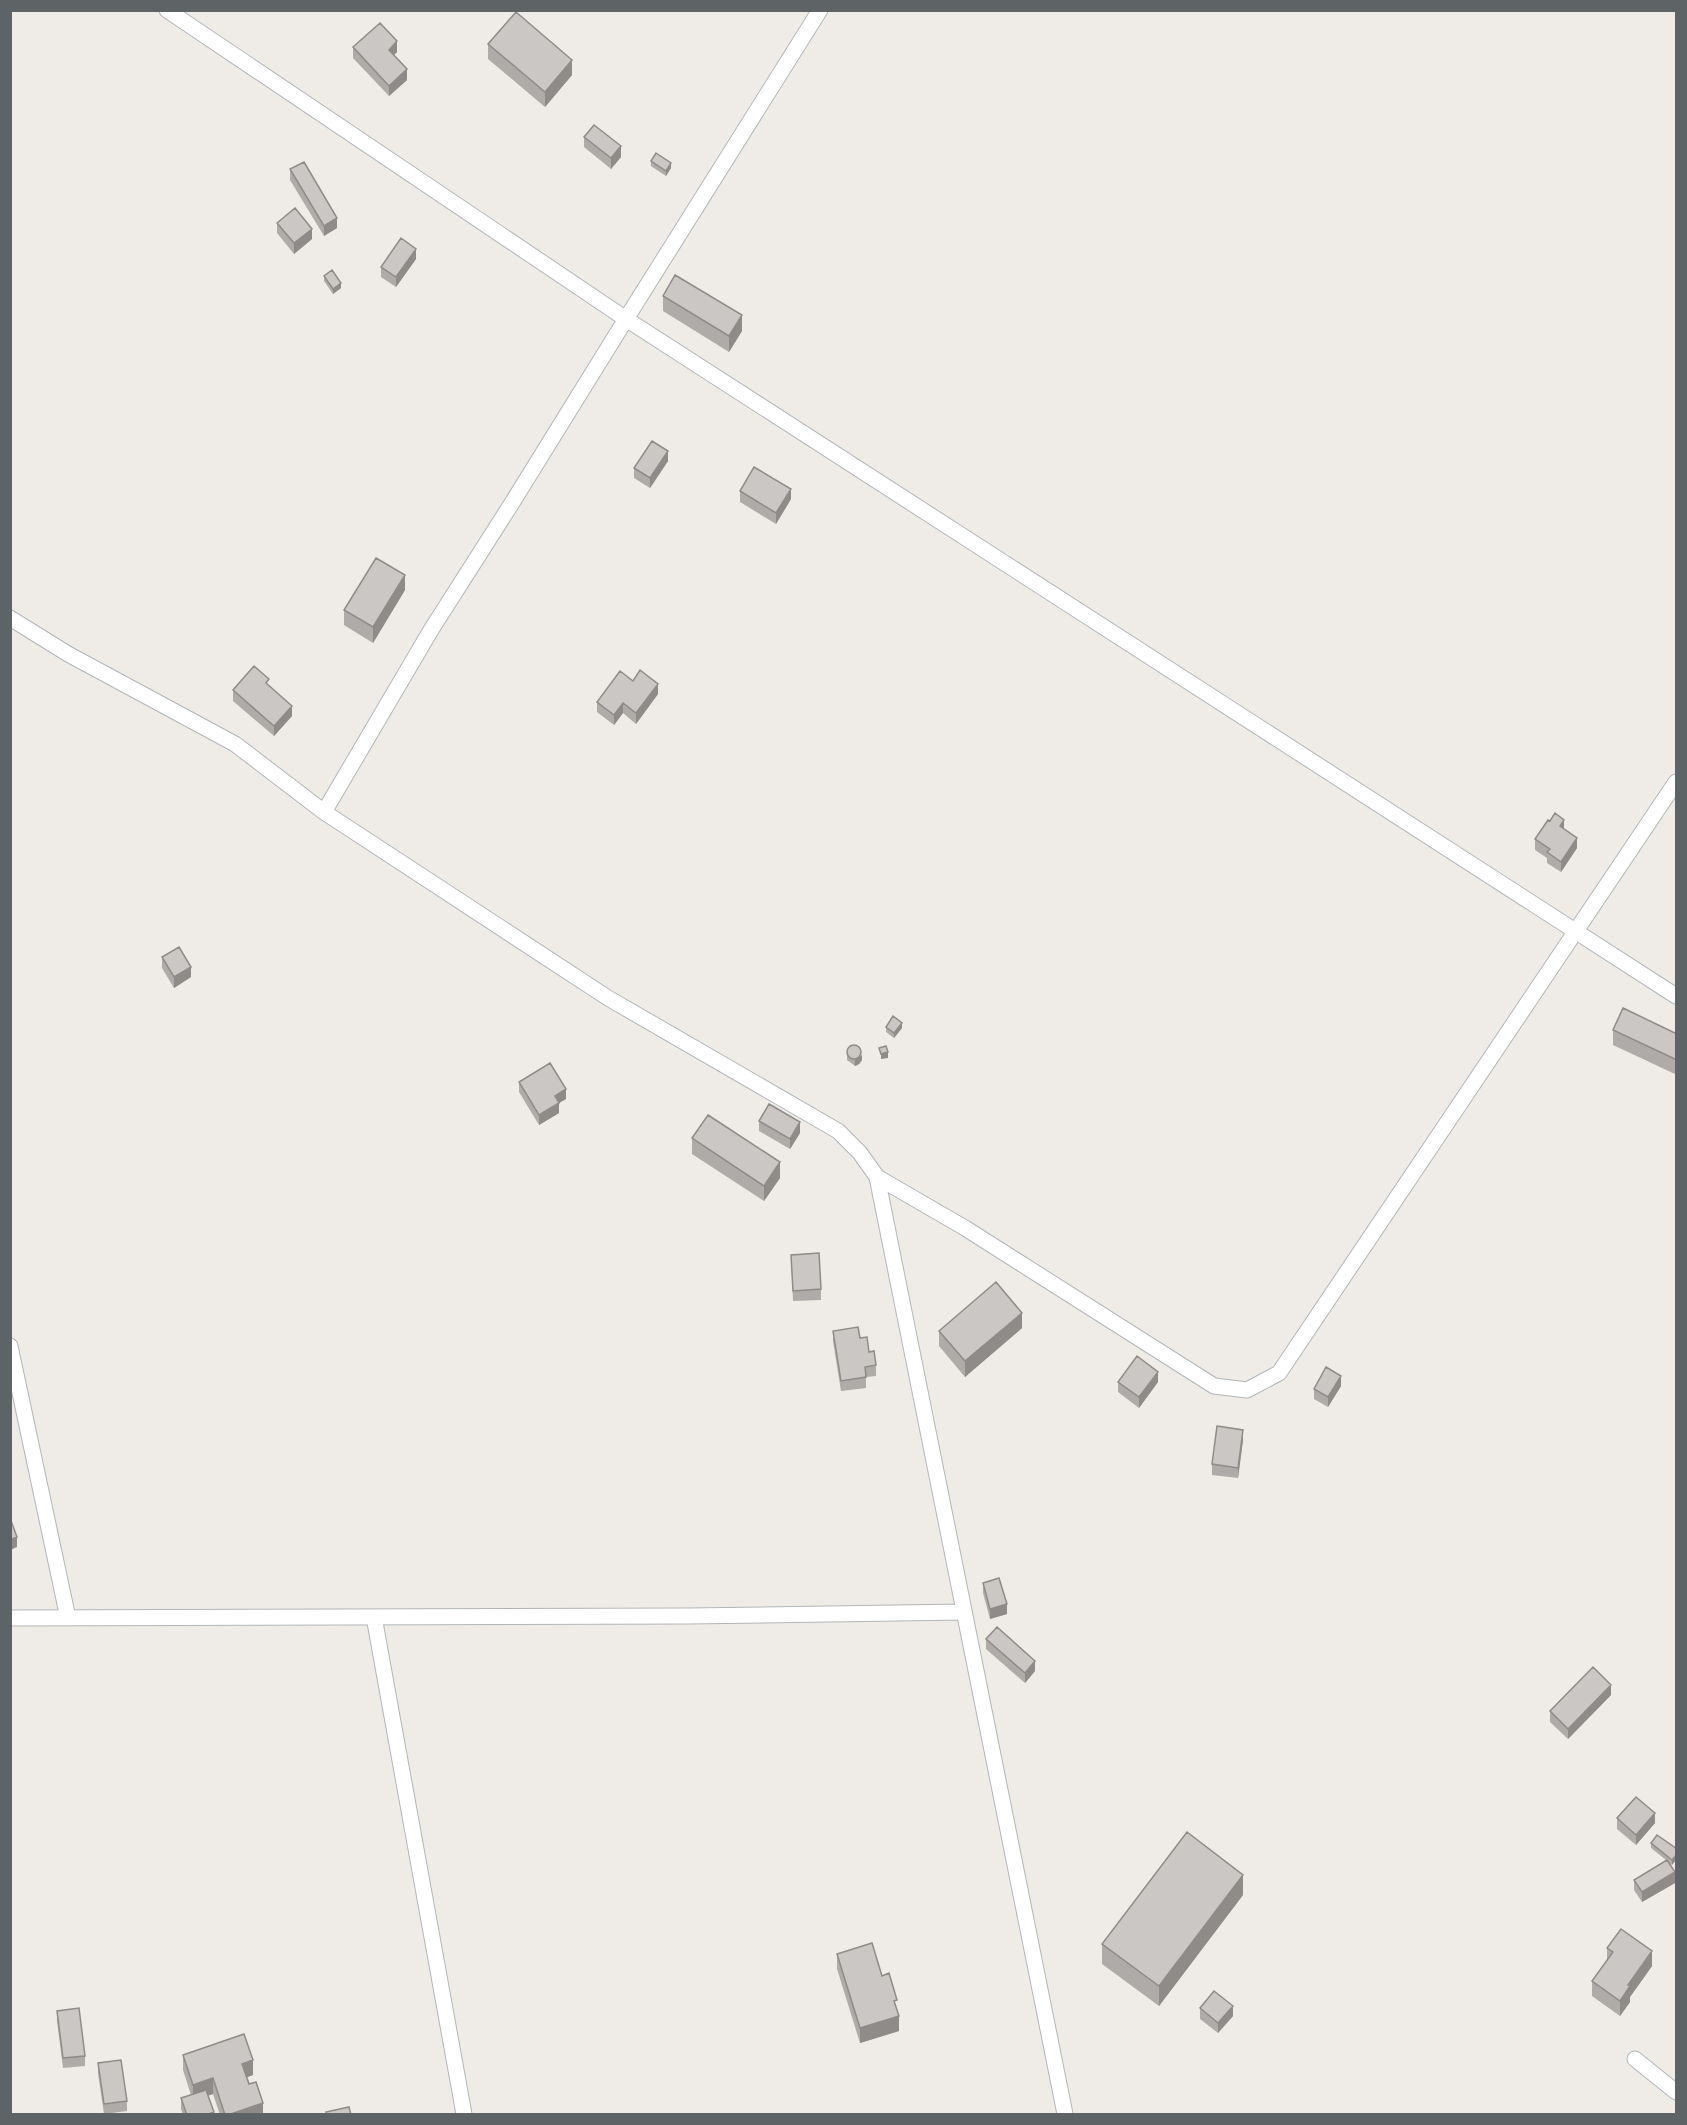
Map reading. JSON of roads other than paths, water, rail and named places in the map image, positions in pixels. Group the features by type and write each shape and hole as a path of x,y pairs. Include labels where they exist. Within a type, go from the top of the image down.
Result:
{"street":[{"path":"167,10 626,319 1574,932 1677,996"},
{"path":"324,812 431,630 820,10"},
{"path":"10,618 68,654 235,744 324,812 608,998 838,1131 860,1153 877,1177 1065,2115"},
{"path":"877,1177 965,1228 1214,1386 1247,1390 1279,1372 1677,782"},
{"path":"10,1346 68,1618"},
{"path":"10,1618 688,1616 963,1612"},
{"path":"374,1617 464,2115"},
{"path":"1635,2059 1677,2092"}]}
